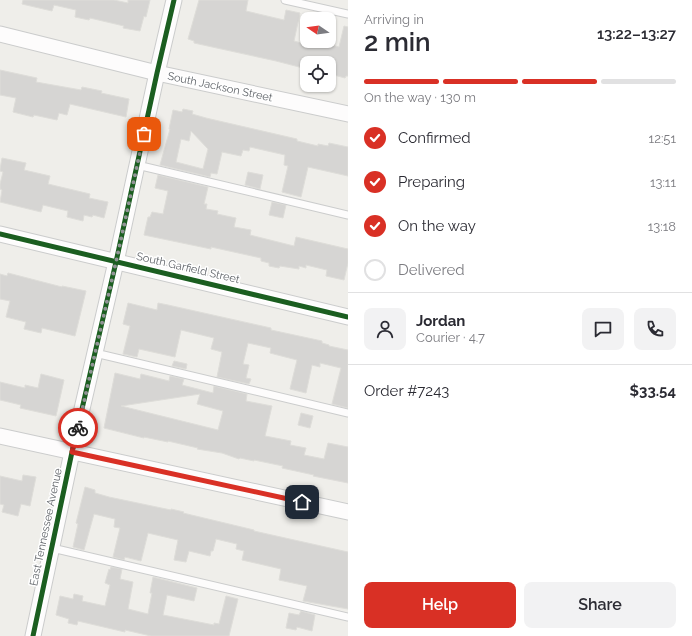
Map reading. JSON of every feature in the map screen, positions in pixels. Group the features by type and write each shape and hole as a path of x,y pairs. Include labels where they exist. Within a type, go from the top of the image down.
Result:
{"street":[{"name":"East Tennessee Avenue","path":"33,636 72,452 174,0"},
{"name":"South Jackson Street","path":"0,34 157,73 348,114"},
{"name":"South Garfield Street","path":"0,234 348,317"},
{"path":"0,436 348,512"}],"lane":[{"path":"285,0 348,14"},
{"path":"137,165 348,215"},
{"path":"95,354 348,413"},
{"path":"52,548 348,617"}],"building":[{"path":"23,0 114,0 128,3 128,0 150,0 146,17 144,16 140,31 123,28 124,26 90,18 89,20 75,17 76,10 54,5 52,11 22,4"},
{"path":"199,0 248,0 246,11 284,20 286,10 300,13 294,41 300,43 300,48 339,47 344,26 348,27 348,76 345,78 336,76 336,56 300,56 300,67 194,43 194,41 188,39"},
{"path":"0,70 37,78 36,82 81,90 82,87 129,99 126,117 70,104 67,115 59,113 57,120 34,115 33,117 13,112 16,98 0,95"},
{"path":"183,109 193,111 192,114 206,118 297,139 297,141 318,146 318,144 328,146 329,143 348,147 348,176 308,167 301,197 282,192 288,166 284,165 285,155 250,147 249,151 243,150 241,156 222,152 217,174 211,173 210,177 160,165 170,129 173,110 182,112","holes":["191,131 208,149 203,169 176,162 181,139 189,141"]},
{"path":"2,158 26,163 24,170 50,176 48,184 90,194 89,198 108,202 104,218 93,215 92,217 84,215 83,221 67,217 68,211 43,205 41,212 0,202 2,190 0,189 0,184 3,172 0,171"},
{"path":"248,172 263,175 260,189 245,185"},
{"path":"158,175 208,187 204,204 207,204 206,209 218,211 217,214 236,218 234,227 251,230 250,235 294,246 296,237 348,249 348,263 344,280 326,276 327,270 306,265 306,268 299,266 299,269 280,266 279,268 269,266 269,263 261,261 261,258 144,235 148,217 150,217 152,212 163,214 168,191 155,188"},
{"path":"272,202 286,205 283,218 269,215"},
{"path":"8,273 62,287 86,291 75,336 42,328 41,333 24,329 26,322 6,317 10,301 0,299 0,274 7,276"},
{"path":"128,303 157,310 158,303 168,305 271,328 271,330 322,341 322,343 329,346 348,350 348,408 332,404 341,368 320,363 320,367 312,365 306,393 290,389 297,360 270,353 271,348 248,343 243,364 249,365 246,378 251,379 249,384 217,377 222,352 211,349 214,338 181,330 175,357 139,349 137,357 123,354 130,326 123,324"},
{"path":"174,361 187,364 186,369 172,366"},
{"path":"115,373 140,379 141,374 169,381 170,376 184,379 182,385 213,393 214,386 247,394 246,401 272,406 265,436 291,441 290,445 306,448 304,455 324,459 328,443 348,447 348,483 282,468 283,466 254,460 239,459 222,453 197,449 198,448 168,441 144,438 104,428","holes":["200,394 197,404 223,411 218,430 121,406"]},
{"path":"41,374 64,380 56,416 20,408 21,405 0,400 0,382 25,388 25,385 38,388"},
{"path":"301,413 313,416 310,428 298,425"},
{"path":"23,475 36,477 30,506 21,504 18,516 2,512 4,505 0,504 0,476 22,481"},
{"path":"85,487 95,490 95,493 109,497 171,509 254,531 348,552 348,609 303,601 307,586 279,580 281,569 242,560 244,551 236,549 237,544 216,539 210,556 189,551 186,562 174,560 178,540 148,533 141,561 125,557 124,560 113,557 120,528 114,527 115,519 94,514 84,550 73,547 78,524 76,523"},
{"path":"111,567 122,569 120,579 133,582 128,609 148,614 153,577 197,588 194,601 167,595 163,615 214,625 214,623 219,624 226,596 238,599 229,636 151,636 125,630 125,632 78,621 77,625 68,623 69,619 56,615 60,596 73,599 74,594 83,596 82,601 105,606 110,585 105,583"},
{"path":"301,611 315,615 312,631 297,627 296,630 286,628 289,613 299,615"}],"cycle path":[{"path":"33,636 72,452 174,0"},
{"path":"0,234 348,317"}],"way so far":[{"path":"78,428 144,134"}],"route":[{"path":"78,428 72,452 302,502"}]}
